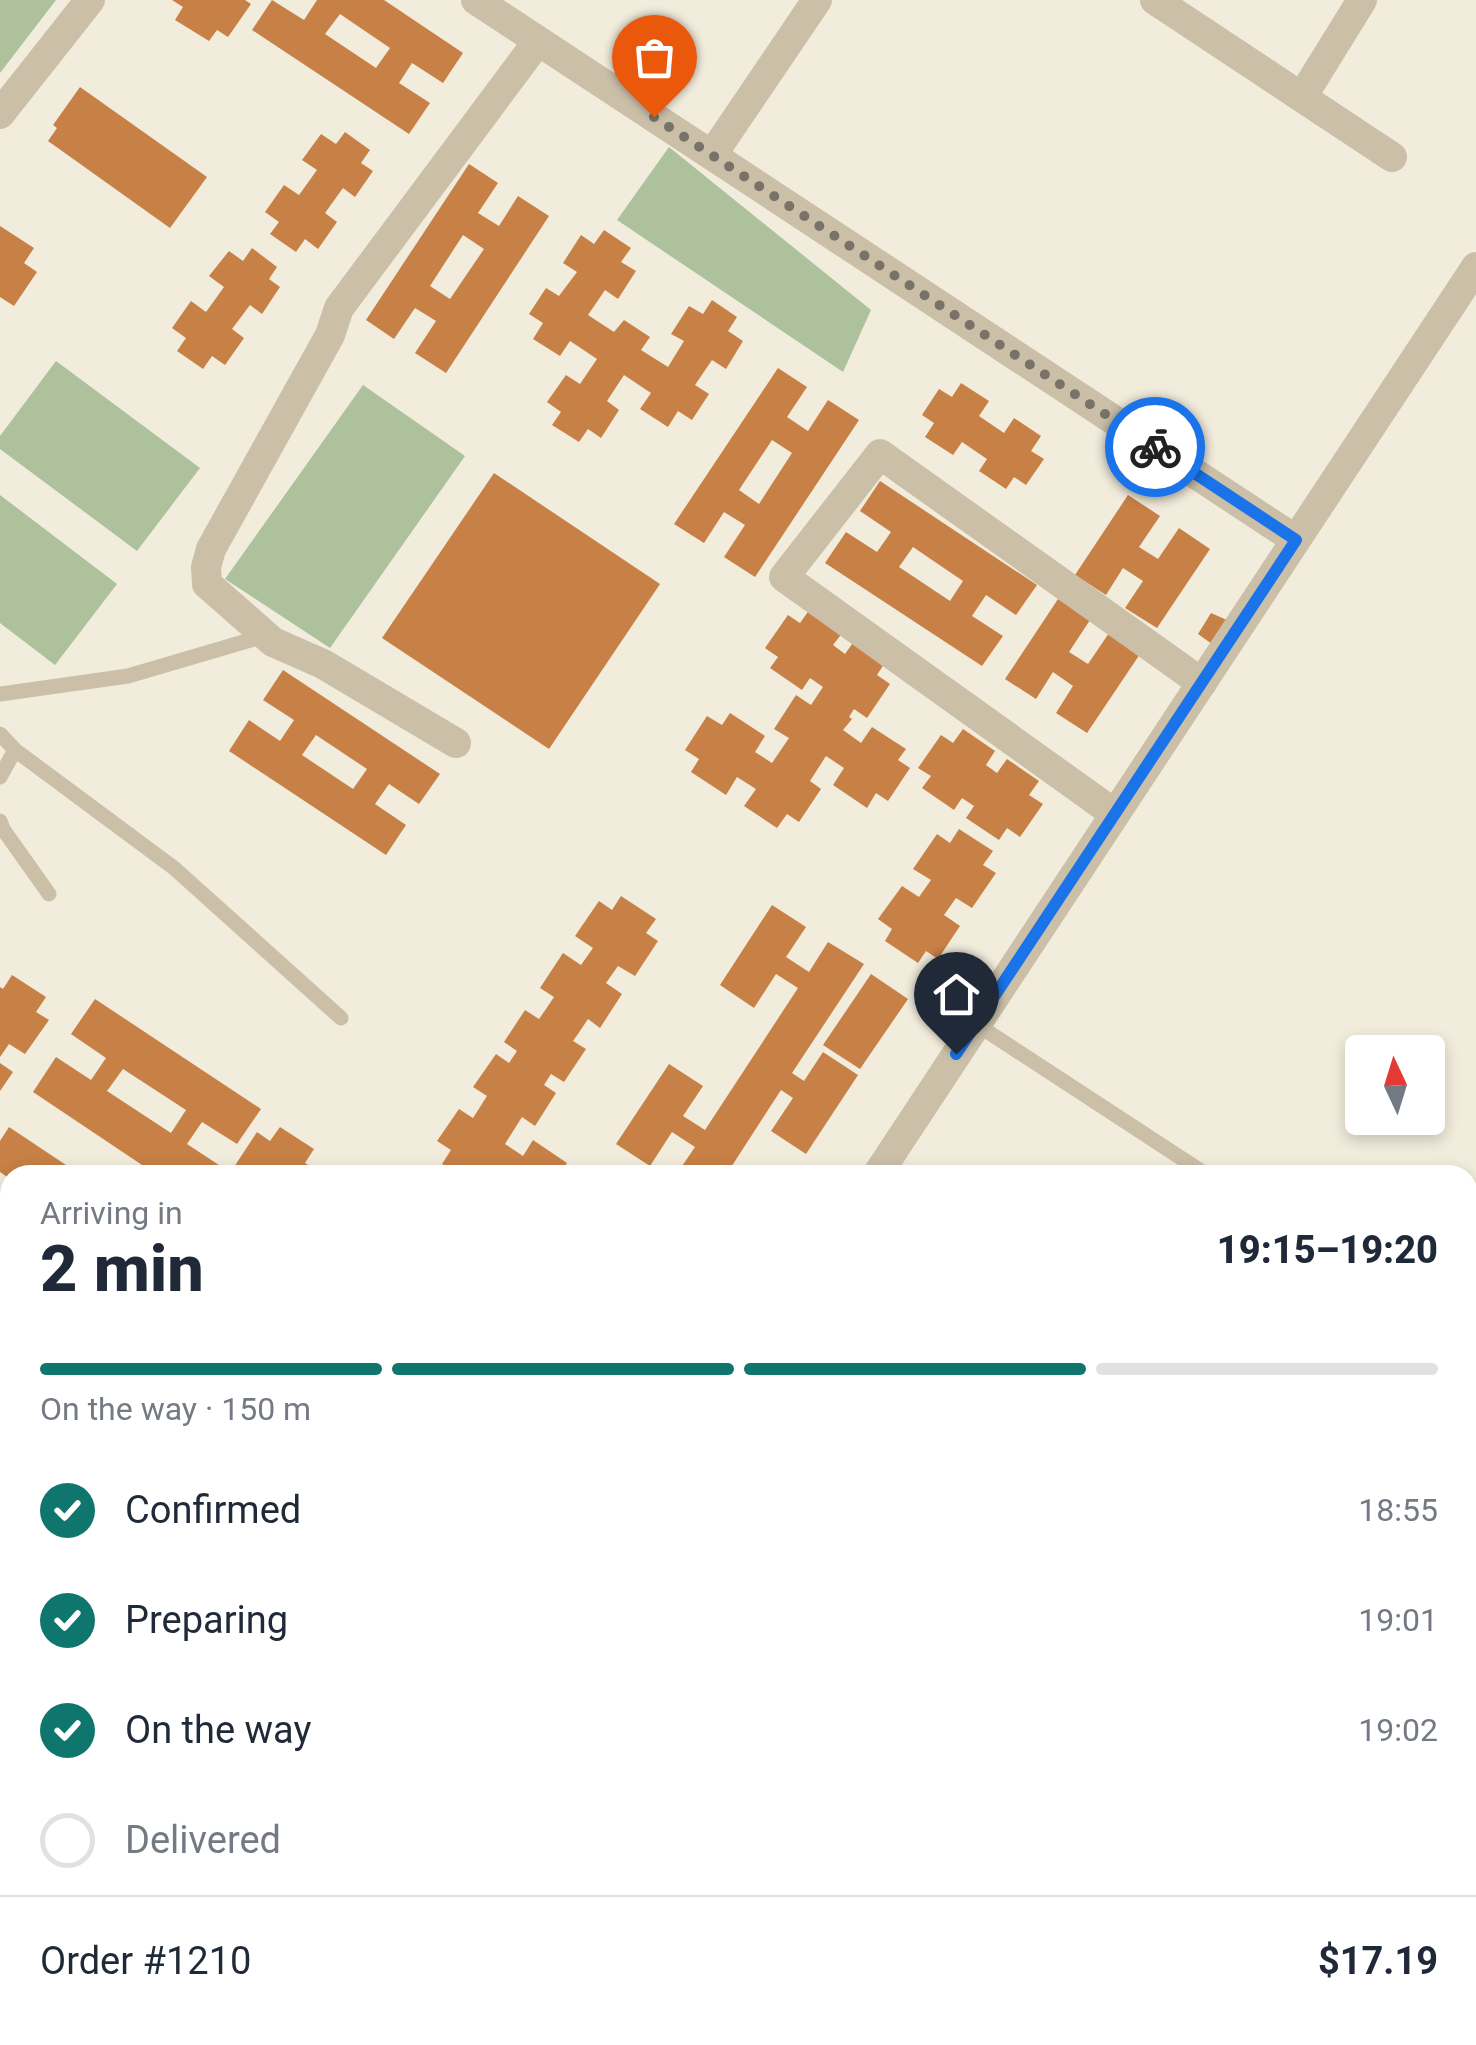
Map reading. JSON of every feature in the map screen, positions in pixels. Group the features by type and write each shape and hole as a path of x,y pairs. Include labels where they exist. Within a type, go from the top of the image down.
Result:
{"street":[{"path":"0,114 90,0"},
{"path":"476,0 1296,540"},
{"path":"712,155 817,0"},
{"path":"1155,0 1392,157"},
{"path":"1302,97 1362,0"},
{"path":"456,744 323,664 273,642 206,584 206,567 211,549 330,335 340,308 538,41"},
{"path":"884,1165 1476,267"},
{"path":"1116,814 784,577 880,454 1202,683"}],"lane":[{"path":"0,694 128,676 266,635"},
{"path":"0,734 15,750 174,868 342,1018"},
{"path":"0,777 15,750"},
{"path":"0,821 50,894"},
{"path":"976,1024 1192,1165"}],"green space":[{"path":"0,0 56,0 0,73"},
{"path":"669,147 871,310 843,372 617,220"},
{"path":"56,361 200,468 137,551 0,449 0,436"},
{"path":"363,385 465,456 330,648 225,579"},
{"path":"0,495 117,584 55,665 0,623"}],"building":[{"path":"172,0 245,0 251,4 228,37 217,30 209,41 175,20 183,7"},
{"path":"272,0 304,20 317,0 384,0 463,53 443,83 412,63 399,83 430,103 409,134 252,30","holes":["340,14 390,48 376,68 325,34"]},
{"path":"80,87 207,177 170,228 48,141 57,128 53,125"},
{"path":"345,132 370,150 361,163 373,171 355,197 343,188 325,213 337,222 318,249 305,239 296,252 270,234 279,222 265,212 284,185 299,195 317,170 302,160 321,134 336,144"},
{"path":"469,164 498,183 478,213 499,226 518,196 549,216 446,373 415,353 436,321 415,308 394,339 366,320","holes":["463,235 484,249 450,299 430,286"]},
{"path":"0,226 34,248 24,263 37,272 14,306 0,297"},
{"path":"604,230 631,248 621,262 636,271 618,299 605,290 588,315 614,332 624,320 650,337 641,350 668,367 684,341 671,334 689,306 703,314 712,300 737,317 728,331 743,341 726,369 712,360 695,385 709,394 692,420 678,411 668,427 640,409 651,393 624,375 607,401 619,410 601,438 588,429 579,442 552,425 561,412 547,402 566,375 580,384 597,359 570,341 560,356 533,339 543,323 529,314 546,288 559,296 577,272 563,263 581,235 594,244"},
{"path":"252,248 277,267 269,279 280,287 262,314 250,305 232,329 244,338 225,365 212,356 203,369 177,351 186,338 172,328 191,301 206,312 224,287 209,276 229,251 243,261"},
{"path":"778,368 807,387 787,417 808,431 828,400 859,420 755,577 724,557 745,525 724,512 704,543 674,524","holes":["772,440 792,453 759,504 739,490"]},
{"path":"961,383 989,401 979,416 1004,433 1014,418 1041,436 1031,451 1044,459 1026,485 1014,477 1006,489 979,471 987,459 962,442 953,455 925,437 934,423 922,415 939,389 952,397"},
{"path":"494,473 660,584 549,749 382,638"},
{"path":"880,481 1037,585 1016,615 986,595 972,616 1003,636 982,666 825,563 846,532 877,552 891,532 860,511","holes":["913,547 963,581 950,601 899,567"]},
{"path":"1128,495 1160,516 1139,547 1158,559 1179,528 1210,549 1157,628 1125,608 1143,581 1123,568 1106,595 1075,575"},
{"path":"1058,599 1090,620 1069,652 1088,664 1109,633 1140,654 1087,733 1056,713 1073,686 1053,672 1036,699 1005,679"},
{"path":"810,609 843,632 833,645 845,654 855,640 886,661 877,675 890,684 867,718 854,709 843,730 861,743 872,727 906,749 898,760 910,768 888,801 876,793 867,808 833,785 844,768 826,756 810,781 821,789 799,822 787,814 777,828 744,806 756,789 737,777 726,795 691,772 699,759 685,750 707,716 722,725 730,713 765,736 755,752 772,763 789,738 774,729 796,695 811,705 823,687 810,678 802,690 770,668 778,657 765,648 788,615 800,623"},
{"path":"1211,613 1229,621 1212,644 1198,634"},
{"path":"283,670 440,774 419,804 389,784 375,804 406,825 386,855 229,751 249,720 280,741 294,720 263,700","holes":["316,735 367,769 353,789 302,755"]},
{"path":"963,729 995,751 986,765 997,773 1007,759 1039,781 1029,795 1043,804 1020,837 1007,828 999,840 966,818 974,806 962,798 954,810 922,788 931,776 918,768 941,735 953,743"},
{"path":"959,829 993,851 983,865 996,873 972,908 956,898 944,915 960,926 938,959 926,951 918,963 885,941 892,929 878,919 902,886 919,897 931,880 913,869 937,834 950,843"},
{"path":"621,896 656,919 646,933 658,941 635,976 618,966 606,983 622,994 600,1028 588,1019 573,1041 586,1049 564,1082 551,1074 544,1085 556,1093 535,1126 522,1117 505,1144 523,1156 533,1140 566,1165 442,1164 451,1150 437,1141 459,1109 473,1118 487,1096 473,1087 496,1054 509,1063 517,1051 504,1042 525,1010 539,1019 546,1009 554,997 540,988 563,953 581,965 593,948 575,936 599,901 612,910"},
{"path":"772,905 806,927 786,957 809,972 828,942 864,964 792,1073 804,1081 823,1052 858,1075 806,1154 771,1131 793,1098 781,1090 732,1165 683,1165 695,1147 672,1132 648,1165 616,1144 669,1064 703,1086 683,1116 705,1130 798,988 776,974 754,1008 720,985"},
{"path":"871,974 908,999 860,1069 823,1045"},
{"path":"12,975 46,997 36,1012 49,1020 25,1054 9,1044 0,1057 0,987 3,989"},
{"path":"95,999 261,1109 237,1144 202,1122 187,1144 219,1165 142,1165 33,1092 56,1057 91,1080 106,1058 71,1034","holes":["123,1069 186,1110 171,1133 107,1091"]},
{"path":"0,1063 13,1072 0,1091"},
{"path":"9,1127 66,1165 0,1165 0,1141"},
{"path":"280,1127 314,1149 305,1163 308,1165 235,1165 257,1132 270,1141"}],"way so far":[{"path":"654,117 1155,447"}],"route":[{"path":"956,1054 1296,540 1155,447"}]}
